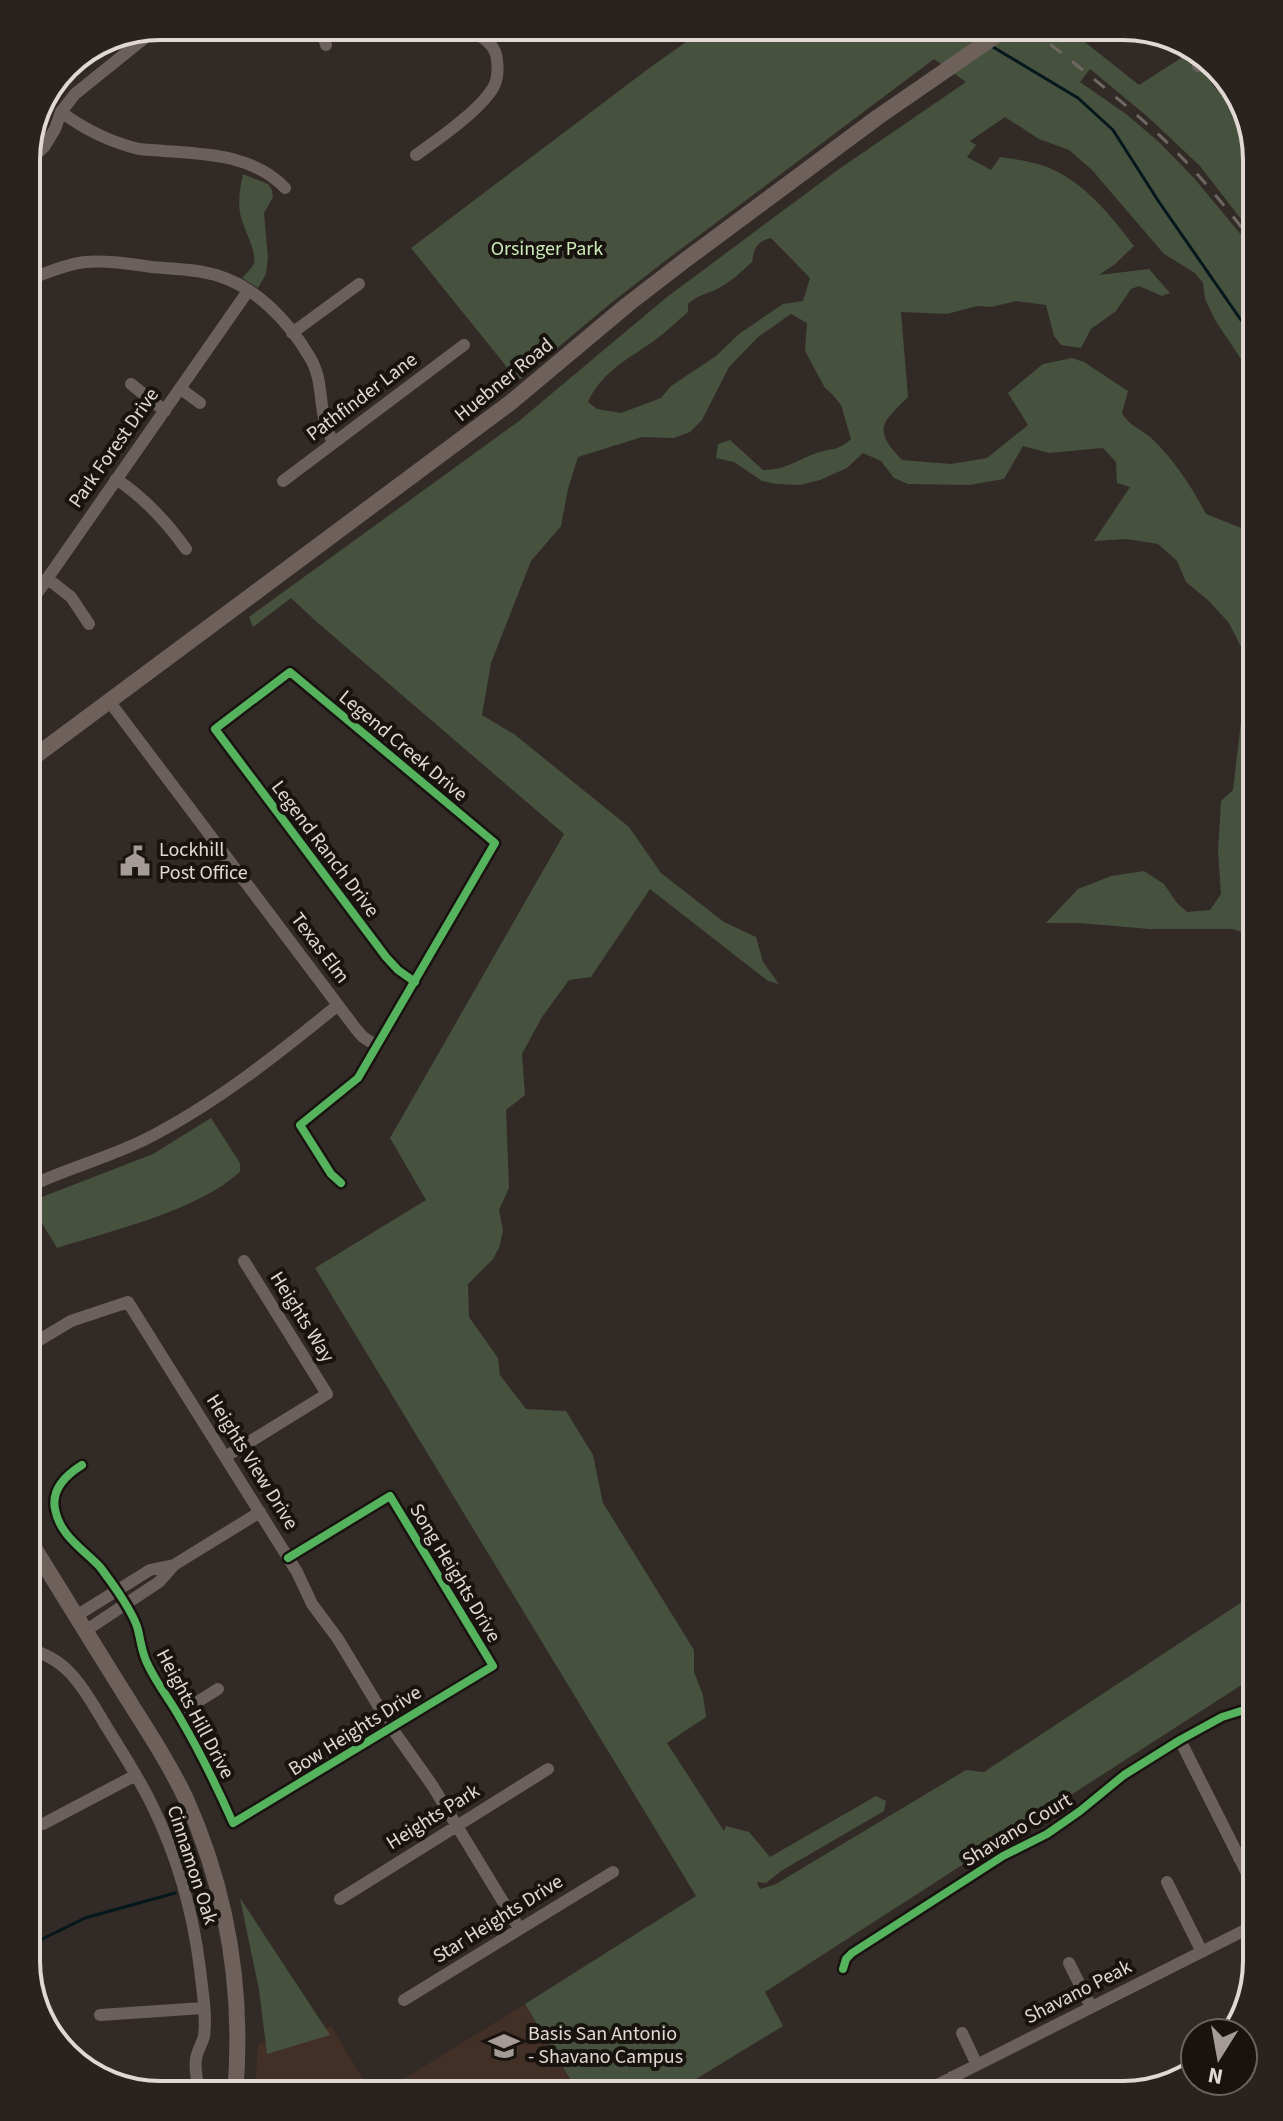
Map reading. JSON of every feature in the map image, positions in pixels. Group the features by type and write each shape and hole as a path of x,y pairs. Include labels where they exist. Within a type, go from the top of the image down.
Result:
{"main road":[{"name":"Huebner Road","path":"40,753 510,403 684,261 857,132 989,40"},
{"path":"40,1558 156,1744 185,1798 208,1854 225,1912 233,1969 237,2033 235,2081"}],"street":[{"path":"416,155 444,136 493,88 498,71 496,53 484,40"},
{"path":"40,150 50,138 61,112 75,94 140,42"},
{"path":"61,112 103,137 140,149 206,154 237,160 275,178 285,188"},
{"path":"40,275 81,262 100,261 197,271 227,279 270,307 310,356 316,368 327,432 334,443"},
{"path":"292,333 359,284"},
{"name":"Park Forest Drive","path":"40,590 248,291"},
{"name":"Pathfinder Lane","path":"283,481 464,345"},
{"path":"131,384 165,411"},
{"name":"Park Forest Drive","path":"181,389 200,403"},
{"path":"116,479 155,510 186,549"},
{"path":"48,579 71,597 89,624"},
{"name":"Legend Creek Drive","path":"215,729 290,672 495,843 415,982"},
{"name":"Texas Elm","path":"40,1182 143,1141 181,1120 288,1046 338,1005 109,701"},
{"name":"Legend Ranch Drive","path":"215,729 386,957 415,982"},
{"path":"341,1183 331,1174 300,1125 358,1078 415,982"},
{"path":"338,1005 363,1037 377,1046"},
{"name":"Heights Way","path":"225,1457 327,1394 244,1261"},
{"name":"Heights View Drive","path":"40,1340 71,1321 128,1302 297,1572 312,1604 432,1785 519,1928"},
{"name":"Heights Hill Drive","path":"82,1465 59,1485 55,1509 67,1535 98,1565 138,1626 147,1664 205,1762 233,1823"},
{"name":"Song Heights Drive","path":"288,1558 390,1496 493,1666"},
{"path":"85,1631 159,1582 174,1565 260,1512"},
{"path":"76,1616 150,1570 174,1565"},
{"name":"Cinnamon Oak","path":"40,1652 70,1672 85,1693 136,1775 167,1838 189,1907 196,1944 204,2035 196,2056 197,2081"},
{"name":"Bow Heights Drive","path":"233,1823 493,1666"},
{"path":"178,1714 218,1689"},
{"name":"Shavano Court","path":"843,1969 852,1953 1003,1856 1047,1834 1124,1775 1222,1717 1243,1710"},
{"path":"1180,1740 1243,1866"},
{"name":"Heights Park","path":"340,1899 548,1769"},
{"path":"43,1824 136,1775"},
{"path":"1239,1858 1243,1856"},
{"name":"Star Heights Drive","path":"404,2000 613,1872"},
{"path":"1167,1882 1202,1952"},
{"name":"Shavano Peak","path":"944,2081 1243,1931"},
{"path":"1069,1963 1091,2007"},
{"path":"100,2015 203,2008"},
{"path":"962,2033 977,2065"},
{"path":"952,2077 954,2081"}],"shaded area":[{"name":"Basis San Antonio - Shavano Campus","path":"525,2004 571,2081 401,2081"},
{"path":"331,2026 364,2081 256,2081 258,2044"}],"green space":[{"name":"Orsinger Park","path":"689,40 1082,40 1139,85 1184,56 1201,69 1225,96 1239,129 1243,160 1243,222 1200,166 1148,117 1090,69 1080,82 1159,142 1194,178 1243,237 1243,362 1215,320 1205,299 1203,283 1195,273 1164,254 1092,170 1069,150 1039,139 1005,117 970,141 976,145 967,157 991,170 1000,157 1043,165 1068,178 1099,204 1134,246 1099,275 1149,269 1170,293 1162,296 1139,286 1131,289 1116,311 1091,329 1081,348 1061,345 1054,336 1046,305 1016,301 947,314 901,312 908,397 887,420 884,433 902,460 951,464 987,458 1028,425 1008,393 1043,364 1072,358 1084,362 1128,391 1122,413 1167,454 1206,514 1243,529 1243,648 1229,623 1186,582 1177,561 1158,544 1127,539 1094,541 1130,487 1117,483 1116,462 1103,448 1049,453 1023,446 1004,479 969,485 908,484 894,478 881,461 863,453 847,468 800,485 762,481 734,462 716,458 718,444 730,440 763,470 771,470 837,448 851,439 841,405 825,388 805,351 807,323 791,314 758,337 729,367 702,420 690,432 674,438 642,437 578,457 561,526 531,561 491,663 482,715 514,734 629,827 661,873 724,922 756,937 763,962 779,984 768,981 650,889 591,977 569,980 542,1017 522,1054 525,1095 506,1110 509,1188 499,1210 503,1231 493,1259 468,1284 469,1317 498,1358 500,1375 526,1409 566,1411 593,1455 603,1503 694,1650 694,1672 703,1695 706,1717 667,1743 724,1831 726,1826 749,1832 770,1857 876,1796 886,1801 884,1811 781,1871 766,1883 757,1882 760,1889 776,1884 966,1770 984,1772 1243,1601 1243,1684 765,1992 783,2026 693,2081 571,2081 525,2004 696,1896 315,1268 426,1200 390,1138 564,834 291,598 253,627 249,617 519,421 667,297 839,169 966,82 934,59 665,261 518,381 411,248","holes":["771,238 810,278 803,301 783,304 739,334 716,356 671,386 661,398 621,413 597,409 588,402 606,376 688,312 691,301 737,276 752,262 755,249 762,241"]},
{"path":"243,174 268,184 273,197 264,213 268,258 266,274 258,288 242,278 253,265 254,258 240,213"},
{"path":"1243,705 1243,932 1233,929 1150,929 1046,923 1078,889 1111,876 1144,871 1164,884 1187,912 1210,910 1221,894 1218,852 1221,801 1233,790"},
{"path":"211,1118 240,1163 240,1172 222,1186 178,1208 57,1248 40,1220 40,1198 153,1154"},
{"path":"240,1898 330,2035 267,2054 259,1990"}],"waterway":[{"path":"993,47 1078,98 1113,130 1243,323"},
{"path":"40,1940 85,1918 175,1893"}],"railway":[{"path":"1044,40 1170,145 1243,230"}],"cycle path":[{"path":"341,1183 331,1174 300,1125 358,1078 495,843 290,672 215,729 386,957 398,970 415,982"},
{"path":"82,1465 65,1478 55,1495 58,1519 73,1541 100,1567 130,1610 146,1661 194,1744 233,1823 493,1666 390,1496 288,1558"},
{"path":"843,1969 852,1953 1003,1856 1047,1834 1124,1775 1222,1717 1243,1710"}],"place":[{"name":"Lockhill Post Office","path":"135,861"},
{"name":"Basis San Antonio - Shavano Campus","path":"504,2046"}]}
